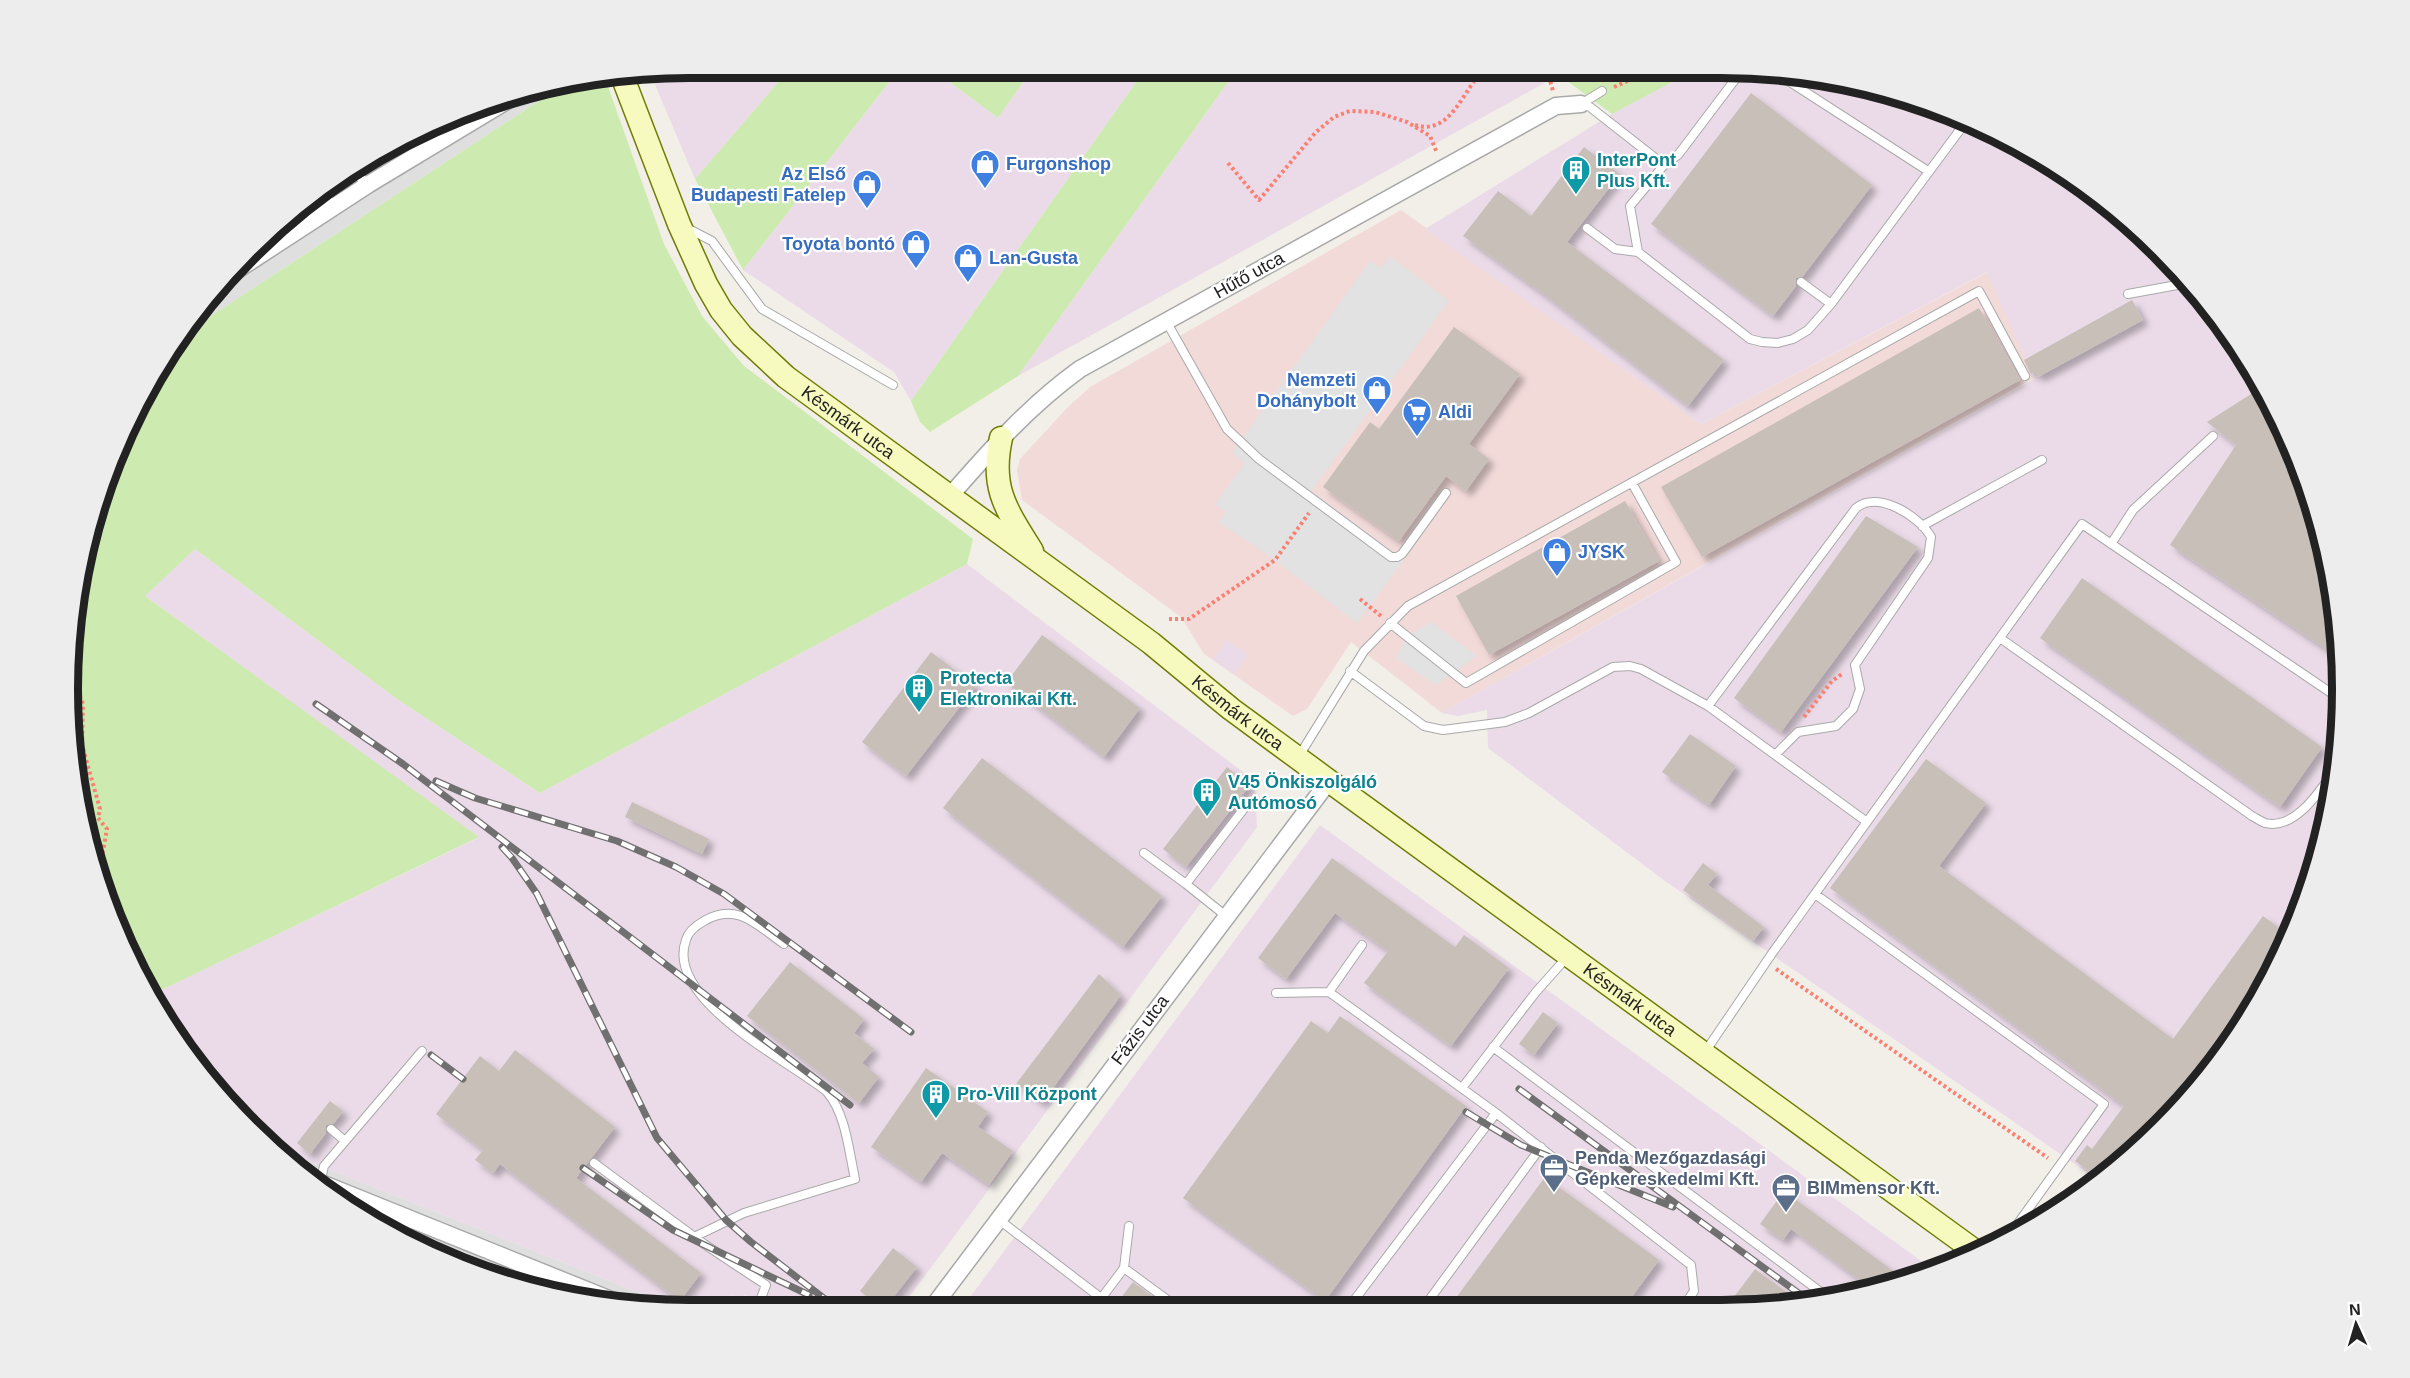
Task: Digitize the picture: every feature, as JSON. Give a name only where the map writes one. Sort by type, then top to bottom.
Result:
[{"type":"street","name":"Késmárk utca","points":[[624,81],[679,224],[713,297],[741,336],[786,377],[1151,643],[1231,709],[1969,1247]]},
{"type":"street","name":"Hűtő utca","points":[[950,496],[1001,438],[1039,401],[1080,369],[1556,106],[1581,104]]},
{"type":"street","points":[[257,258],[369,184],[489,112]]},
{"type":"street","points":[[1001,438],[997,470],[1004,506],[1037,560]]},
{"type":"street","name":"Fázis utca","points":[[938,1300],[1329,781]]},
{"type":"street","points":[[343,1192],[590,1292]]},
{"type":"lane","points":[[1638,252],[1630,206],[1664,165],[1678,155],[1736,78]]},
{"type":"lane","points":[[1790,82],[1928,171]]},
{"type":"lane","points":[[1581,104],[1602,91]]},
{"type":"lane","points":[[1581,104],[1590,107],[1664,165]]},
{"type":"lane","points":[[1587,228],[1615,249],[1638,252],[1750,339],[1778,343],[1792,339],[1808,330],[1831,304],[1961,128]]},
{"type":"lane","points":[[358,176],[369,184]]},
{"type":"lane","points":[[325,198],[336,206]]},
{"type":"lane","points":[[679,224],[712,241],[762,309],[893,385]]},
{"type":"lane","points":[[1801,282],[1831,304]]},
{"type":"lane","points":[[2128,294],[2179,285]]},
{"type":"lane","points":[[1299,758],[1364,651],[1408,606],[1979,291],[2025,376]]},
{"type":"lane","points":[[1166,321],[1227,429],[1259,459],[1391,557],[1402,554],[1446,493]]},
{"type":"lane","points":[[2111,544],[2133,510],[2213,436]]},
{"type":"lane","points":[[1922,525],[2042,460]]},
{"type":"lane","points":[[1390,623],[1466,683],[1676,562],[1632,483]]},
{"type":"lane","points":[[1708,706],[1856,508],[1866,501],[1881,501],[1922,525],[1931,537],[1928,558],[1855,665],[1860,690],[1853,709],[1836,726],[1798,732],[1776,754]]},
{"type":"lane","points":[[1704,1054],[1766,962],[2082,524],[2332,694]]},
{"type":"lane","points":[[2000,638],[2265,823],[2292,818],[2325,783]]},
{"type":"lane","points":[[1350,671],[1424,726],[1436,730],[1452,730],[1505,722],[1529,713],[1599,673],[1630,666],[1641,669],[1708,706],[1867,822]]},
{"type":"lane","points":[[1186,884],[1249,802],[1310,806]]},
{"type":"lane","points":[[1144,853],[1226,916]]},
{"type":"lane","points":[[1815,894],[2104,1104],[2019,1222]]},
{"type":"lane","points":[[694,1236],[744,1213],[855,1179],[840,1115],[827,1092],[736,1027],[701,998],[686,971],[683,953],[686,938],[698,924],[713,915],[729,912],[744,915],[784,944]]},
{"type":"lane","points":[[1329,992],[1362,945]]},
{"type":"lane","points":[[1462,1088],[1536,992],[1569,956]]},
{"type":"lane","points":[[1276,993],[1329,992],[1496,1113],[1691,1265],[1694,1291],[1688,1300]]},
{"type":"lane","points":[[1493,1047],[1820,1292]]},
{"type":"lane","points":[[319,1175],[422,1051]]},
{"type":"lane","points":[[1354,1300],[1496,1113]]},
{"type":"lane","points":[[331,1130],[345,1141]]},
{"type":"lane","points":[[1428,1300],[1541,1147]]},
{"type":"lane","points":[[594,1163],[766,1285],[760,1300]]},
{"type":"lane","points":[[998,1219],[1101,1298],[1125,1268],[1129,1227]]},
{"type":"lane","points":[[1125,1268],[1168,1300]]},
{"type":"path","points":[[1228,163],[1259,200],[1316,132],[1334,117],[1350,111],[1375,112],[1425,128],[1436,126],[1446,120],[1477,78]]},
{"type":"path","points":[[1602,91],[1633,78]]},
{"type":"path","points":[[1407,122],[1430,135],[1444,167]]},
{"type":"path","points":[[1169,619],[1189,619],[1275,560],[1317,503]]},
{"type":"path","points":[[1360,599],[1390,623]]},
{"type":"path","points":[[1798,732],[1806,714],[1832,681],[1855,665]]},
{"type":"path","points":[[78,692],[83,705],[82,745],[100,809],[98,818],[107,829],[102,857]]},
{"type":"path","points":[[1766,962],[2059,1165]]},
{"type":"shaded area","points":[[782,78],[695,179],[653,79]]},
{"type":"shaded area","points":[[892,78],[944,78],[998,118],[1026,78],[1139,78],[911,401],[894,372],[743,270]]},
{"type":"shaded area","points":[[1231,78],[1554,78],[1018,376]]},
{"type":"shaded area","points":[[1680,78],[1761,79],[1801,83],[1879,99],[1917,110],[1991,141],[2027,160],[2093,204],[2153,257],[2206,317],[2250,384],[2269,419],[2300,493],[2311,531],[2327,609],[2331,649],[2331,729],[2327,769],[2311,847],[2300,885],[2269,959],[2229,1028],[2206,1061],[2153,1121],[2091,1175],[1665,881],[1488,748],[1487,710],[1458,716],[1442,713],[2034,379],[1987,272],[1701,424],[1425,229],[1612,114]]},
{"type":"shaded area","points":[[548,95],[199,324],[257,257],[317,204],[350,181],[383,160],[455,125],[493,110]]},
{"type":"shaded area","points":[[1401,210],[1701,424],[1988,272],[2034,378],[1442,713],[1351,642],[1307,709],[1293,716],[1204,654],[1181,617],[1022,500],[1017,470],[1020,459],[1067,408],[1090,387]]},
{"type":"shaded area","points":[[1390,256],[1449,301],[1311,491],[1404,560],[1357,623],[1275,560],[1219,522],[1226,512],[1215,504],[1245,463],[1232,453],[1370,261],[1381,268]]},
{"type":"shaded area","points":[[195,549],[397,699],[540,793],[967,564],[1255,781],[1257,827],[907,1300],[751,1300],[745,1295],[741,1300],[731,1295],[728,1300],[715,1298],[714,1300],[655,1299],[295,1156],[257,1121],[204,1061],[159,991],[478,838],[144,595]]},
{"type":"shaded area","points":[[1431,622],[1477,656],[1436,685],[1396,658],[1407,636]]},
{"type":"shaded area","points":[[1227,640],[1248,654],[1234,674],[1213,660]]},
{"type":"shaded area","points":[[1320,825],[1926,1264],[1840,1288],[1761,1299],[968,1300]]},
{"type":"shaded area","points":[[295,1156],[655,1299],[609,1295],[570,1288],[493,1268],[455,1253],[383,1218],[317,1174]]},
{"type":"green space","points":[[782,78],[892,78],[743,270],[695,179]]},
{"type":"green space","points":[[944,78],[1026,78],[998,118]]},
{"type":"green space","points":[[1139,78],[1231,78],[1018,376],[930,432],[920,422],[911,401]]},
{"type":"green space","points":[[1563,78],[1680,78],[1612,114]]},
{"type":"green space","points":[[607,83],[664,244],[702,316],[744,366],[973,539],[967,564],[540,793],[397,699],[195,549],[145,596],[479,837],[159,991],[125,923],[110,885],[99,847],[83,769],[79,729],[79,649],[90,570],[110,493],[141,419],[160,383],[199,324],[548,95]]},
{"type":"green space","points":[[492,111],[255,259],[317,204],[383,160],[419,141]]},
{"type":"building","points":[[1751,93],[1872,185],[1803,276],[1796,278],[1796,286],[1773,316],[1651,224]]},
{"type":"building","points":[[1584,147],[1620,174],[1567,242],[1724,360],[1688,406],[1545,295],[1463,236],[1498,191],[1531,216]]},
{"type":"building","points":[[2132,300],[2143,320],[2038,377],[2035,371],[2031,374],[2024,360]]},
{"type":"building","points":[[1979,308],[2020,380],[1702,557],[1661,487]]},
{"type":"building","name":"Aldi","points":[[1454,327],[1520,374],[1469,444],[1489,459],[1466,491],[1446,476],[1399,541],[1323,487],[1370,422],[1379,429]]},
{"type":"building","points":[[2254,392],[2269,419],[2300,493],[2320,570],[2331,652],[2170,545],[2236,445],[2207,422]]},
{"type":"building","name":"JYSK","points":[[1625,501],[1659,561],[1489,655],[1456,596]]},
{"type":"building","points":[[1866,516],[1918,547],[1781,732],[1734,698]]},
{"type":"building","points":[[2082,578],[2322,747],[2280,807],[2040,638]]},
{"type":"building","points":[[1042,635],[1140,708],[1104,757],[1006,683]]},
{"type":"building","name":"Protecta Elektronikai Kft.","points":[[931,652],[976,686],[906,776],[862,742]]},
{"type":"building","points":[[1690,734],[1736,766],[1709,805],[1662,772]]},
{"type":"building","points":[[982,758],[1162,896],[1123,947],[943,808]]},
{"type":"building","points":[[1926,759],[1986,803],[1939,866],[2173,1039],[2263,916],[2282,930],[2250,994],[2206,1061],[2153,1121],[2093,1174],[2075,1161],[2087,1145],[2092,1149],[2124,1106],[1830,888]]},
{"type":"building","name":"V45 Önkiszolgáló Autómosó","points":[[1227,767],[1250,785],[1186,867],[1163,849]]},
{"type":"building","points":[[632,802],[709,839],[702,854],[625,817]]},
{"type":"building","points":[[1332,858],[1455,947],[1464,935],[1509,968],[1451,1046],[1364,983],[1388,951],[1335,913],[1286,979],[1258,958]]},
{"type":"building","points":[[1703,863],[1717,874],[1708,885],[1764,927],[1753,941],[1683,890]]},
{"type":"building","points":[[790,962],[864,1019],[854,1033],[874,1049],[862,1063],[879,1077],[859,1103],[747,1016]]},
{"type":"building","points":[[1099,974],[1121,995],[1042,1103],[1016,1084]]},
{"type":"building","points":[[1543,1012],[1558,1023],[1534,1055],[1519,1044]]},
{"type":"building","points":[[1340,1016],[1466,1106],[1324,1300],[1183,1198],[1311,1021],[1328,1033]]},
{"type":"building","points":[[515,1050],[615,1127],[576,1178],[701,1273],[681,1300],[500,1164],[493,1173],[475,1160],[483,1150],[436,1114],[480,1056],[499,1071]]},
{"type":"building","name":"Pro-Vill Központ","points":[[926,1068],[988,1112],[978,1127],[1013,1151],[989,1185],[942,1153],[921,1182],[871,1147]]},
{"type":"building","points":[[330,1101],[343,1111],[334,1123],[326,1125],[326,1133],[310,1154],[297,1143]]},
{"type":"building","points":[[1545,1177],[1659,1260],[1629,1300],[1454,1300]]},
{"type":"building","points":[[1784,1191],[1897,1274],[1863,1283],[1791,1229],[1783,1240],[1760,1224]]},
{"type":"building","points":[[893,1248],[917,1267],[891,1300],[871,1300],[860,1291]]},
{"type":"building","points":[[1755,1269],[1792,1296],[1761,1299],[1732,1300]]},
{"type":"building","points":[[1133,1282],[1157,1300],[1119,1300]]},
{"type":"railway","points":[[316,704],[403,764],[850,1105]]},
{"type":"railway","points":[[436,781],[475,798],[617,841],[676,867],[724,894],[911,1032]]},
{"type":"railway","points":[[502,847],[537,894],[657,1138],[726,1220],[826,1300]]},
{"type":"railway","points":[[431,1055],[463,1079]]},
{"type":"railway","points":[[1519,1089],[1801,1295]]},
{"type":"railway","points":[[1466,1112],[1521,1145],[1673,1207]]},
{"type":"railway","points":[[583,1168],[673,1230],[809,1295]]},
{"type":"place","name":"Furgonshop","points":[[985,190]]},
{"type":"place","name":"InterPont Plus Kft.","points":[[1576,196]]},
{"type":"place","name":"Az Első Budapesti Fatelep","points":[[867,210]]},
{"type":"place","name":"Toyota bontó","points":[[916,270]]},
{"type":"place","name":"Lan-Gusta","points":[[968,284]]},
{"type":"place","name":"Nemzeti Dohánybolt","points":[[1377,416]]},
{"type":"place","name":"Aldi","points":[[1417,438]]},
{"type":"place","name":"JYSK","points":[[1557,578]]},
{"type":"place","name":"Protecta Elektronikai Kft.","points":[[919,714]]},
{"type":"place","name":"V45 Önkiszolgáló Autómosó","points":[[1207,818]]},
{"type":"place","name":"Pro-Vill Központ","points":[[936,1120]]},
{"type":"place","name":"Penda Mezőgazdasági Gépkereskedelmi Kft.","points":[[1554,1194]]},
{"type":"place","name":"BIMmensor Kft.","points":[[1786,1214]]}]
